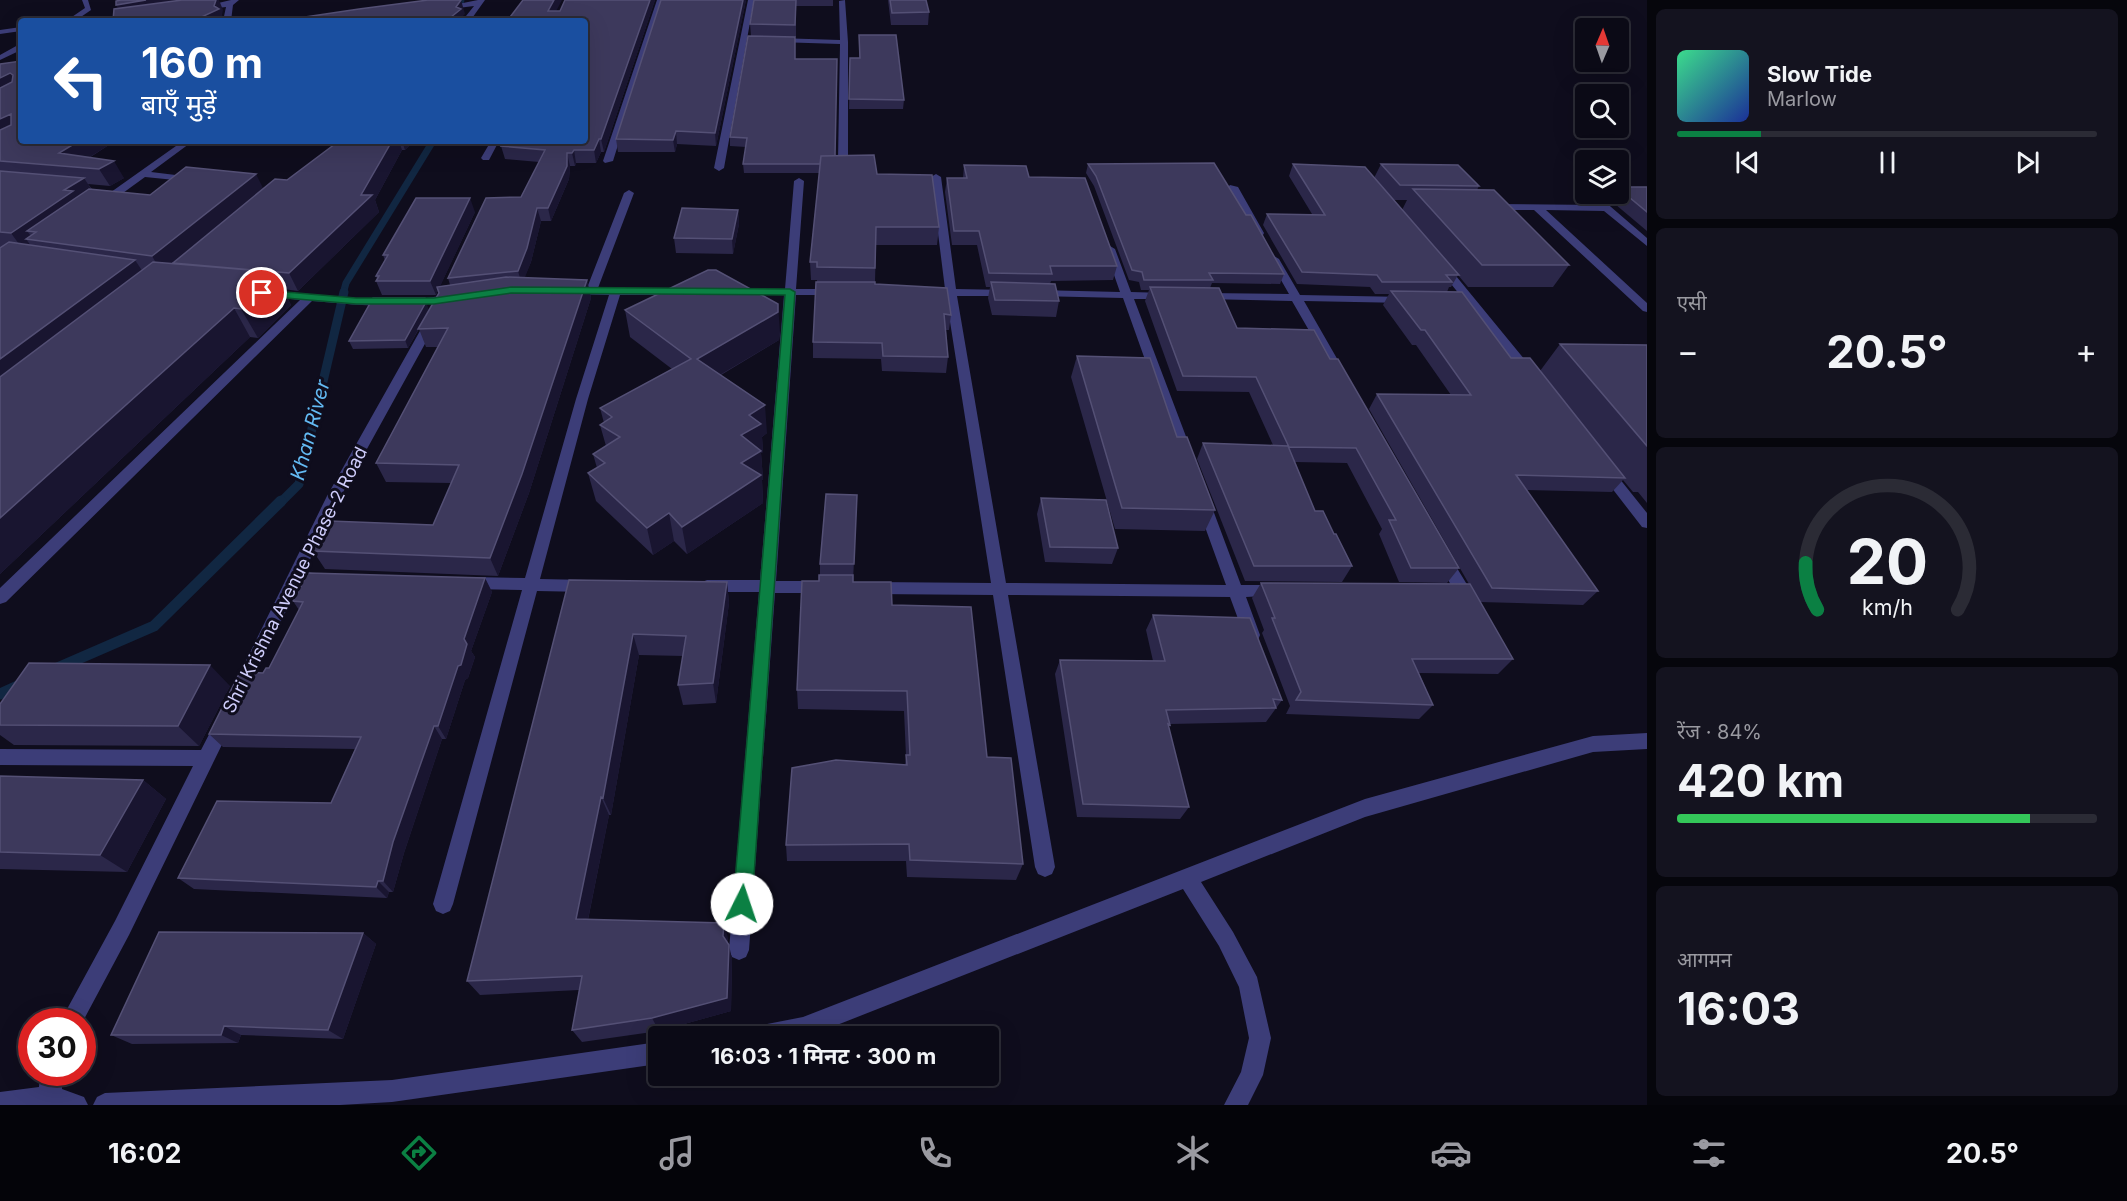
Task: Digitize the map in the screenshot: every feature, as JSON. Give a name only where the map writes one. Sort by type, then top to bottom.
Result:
[{"type":"street","points":[[75,18],[89,9],[85,0]]},
{"type":"street","points":[[608,161],[660,0]]},
{"type":"street","points":[[719,168],[751,0]]},
{"type":"street","points":[[435,9],[481,1]]},
{"type":"street","points":[[468,18],[481,1]]},
{"type":"street","points":[[842,1],[843,161]]},
{"type":"street","points":[[195,9],[233,2],[228,18]]},
{"type":"street","points":[[0,32],[18,29]]},
{"type":"street","points":[[744,40],[756,40]]},
{"type":"street","points":[[767,40],[844,42]]},
{"type":"street","points":[[0,58],[18,49]]},
{"type":"street","points":[[89,212],[185,144]]},
{"type":"street","points":[[486,158],[493,144]]},
{"type":"street","points":[[141,174],[200,180]]},
{"type":"street","points":[[936,177],[951,292],[1045,867]]},
{"type":"street","points":[[739,950],[799,181]]},
{"type":"street","points":[[1233,187],[1348,389]]},
{"type":"street","points":[[105,191],[116,192]]},
{"type":"street","points":[[591,291],[629,193]]},
{"type":"street","points":[[1602,204],[1647,243]]},
{"type":"street","points":[[1480,207],[1607,208]]},
{"type":"street","points":[[1536,207],[1647,309]]},
{"type":"street","points":[[1107,241],[1192,471]]},
{"type":"street","points":[[1435,257],[1466,300],[1538,384]]},
{"type":"street","points":[[557,291],[698,292]]},
{"type":"street","points":[[443,904],[582,399],[616,291]]},
{"type":"street","points":[[250,292],[356,301],[464,295]]},
{"type":"street","points":[[721,292],[848,292]]},
{"type":"street","points":[[917,292],[1413,300]]},
{"type":"street","name":"Shri Krishna Avenue Phase-2 Road","points":[[78,1008],[122,928],[334,496],[438,310],[440,297]]},
{"type":"street","points":[[0,598],[312,298]]},
{"type":"street","points":[[1596,458],[1647,523]]},
{"type":"street","points":[[1200,492],[1256,644]]},
{"type":"street","points":[[1440,550],[1474,611]]},
{"type":"street","points":[[294,578],[342,579]]},
{"type":"street","points":[[460,583],[601,586]]},
{"type":"street","points":[[696,586],[837,587]]},
{"type":"street","points":[[860,588],[1296,591]]},
{"type":"street","points":[[1439,591],[1463,591]]},
{"type":"street","points":[[807,1026],[1365,808],[1593,744],[1647,741]]},
{"type":"street","points":[[0,757],[206,758]]},
{"type":"street","points":[[1187,877],[1226,939],[1249,985],[1260,1038],[1252,1074],[1236,1105]]},
{"type":"street","points":[[105,1105],[390,1098],[648,1055]]},
{"type":"street","points":[[50,1086],[50,1097]]},
{"type":"street","points":[[0,1104],[50,1097],[76,1105]]},
{"type":"building","points":[[146,0],[116,5],[116,1]]},
{"type":"building","points":[[182,0],[216,0],[214,6],[219,9],[200,18],[113,18],[114,9]]},
{"type":"building","points":[[428,0],[461,0],[456,7],[461,9],[450,18],[298,18]]},
{"type":"building","points":[[523,0],[554,0],[548,11],[560,11],[565,0],[650,0],[601,139],[594,150],[574,150],[572,153],[567,153],[567,166],[548,208],[537,208],[527,248],[518,271],[448,278],[486,198],[521,197],[545,150],[501,146],[502,144],[588,144],[588,18],[509,18]]},
{"type":"building","points":[[661,0],[743,0],[715,133],[676,131],[673,140],[616,139]]},
{"type":"building","points":[[754,0],[796,0],[795,25],[750,24]]},
{"type":"building","points":[[890,0],[926,0],[929,12],[892,13]]},
{"type":"building","points":[[859,35],[896,35],[904,100],[849,99],[850,58],[860,58]]},
{"type":"building","points":[[748,36],[795,37],[795,59],[837,59],[835,156],[821,156],[820,164],[743,164],[747,138],[730,137]]},
{"type":"building","points":[[18,61],[18,144],[74,144],[59,153],[114,161],[99,169],[0,161],[0,130],[11,125],[11,114],[0,119],[0,88],[12,82],[13,75],[10,73],[0,78],[0,64]]},
{"type":"building","points":[[335,144],[390,144],[361,195],[372,195],[289,273],[173,263],[275,179],[287,180]]},
{"type":"building","points":[[874,155],[877,174],[932,175],[939,227],[876,227],[875,268],[817,267],[817,262],[810,262],[821,156]]},
{"type":"building","points":[[1214,163],[1246,215],[1251,215],[1284,274],[1209,273],[1213,280],[1144,280],[1142,272],[1132,270],[1096,176],[1088,164]]},
{"type":"building","points":[[1293,164],[1365,167],[1459,275],[1446,275],[1452,282],[1382,282],[1377,275],[1302,272],[1267,214],[1325,215]]},
{"type":"building","points":[[1381,164],[1458,165],[1479,186],[1400,185]]},
{"type":"building","points":[[964,165],[1026,166],[1029,177],[1085,178],[1117,266],[1050,266],[1052,274],[989,273],[979,231],[954,231],[947,178],[967,178]]},
{"type":"building","points":[[186,167],[256,174],[152,256],[26,239],[36,232],[27,231],[89,189],[150,195]]},
{"type":"building","points":[[0,171],[84,178],[64,190],[73,191],[11,233],[0,232]]},
{"type":"building","points":[[1629,187],[1647,187],[1647,212],[1629,197]]},
{"type":"building","points":[[1413,189],[1494,190],[1569,265],[1482,265]]},
{"type":"building","points":[[416,198],[470,198],[430,281],[376,281],[379,276],[376,276],[388,255],[383,255]]},
{"type":"building","points":[[682,208],[738,210],[732,239],[674,238]]},
{"type":"building","points":[[9,242],[135,260],[0,359],[0,248]]},
{"type":"building","points":[[153,262],[273,272],[268,276],[277,277],[241,309],[234,308],[0,518],[0,377]]},
{"type":"building","points":[[708,270],[716,270],[778,304],[778,312],[697,359],[765,405],[749,415],[761,424],[741,435],[761,451],[741,463],[761,475],[682,527],[669,513],[647,528],[588,473],[605,463],[593,454],[620,437],[600,425],[612,417],[600,408],[691,359],[625,310]]},
{"type":"building","points":[[506,277],[587,280],[522,474],[490,558],[313,551],[330,521],[433,525],[459,465],[376,463],[448,328],[418,329],[439,293],[437,287]]},
{"type":"building","points":[[816,282],[875,282],[875,284],[947,288],[951,315],[944,314],[948,357],[883,356],[882,343],[813,342]]},
{"type":"building","points":[[991,282],[1055,284],[1059,301],[995,300]]},
{"type":"building","points":[[1150,287],[1219,288],[1237,328],[1314,330],[1330,359],[1338,359],[1459,568],[1411,568],[1389,520],[1396,520],[1356,448],[1289,447],[1256,377],[1183,376]]},
{"type":"building","points":[[1391,291],[1462,292],[1511,358],[1530,358],[1625,478],[1516,475],[1598,591],[1492,588],[1377,394],[1471,395],[1425,330],[1421,330]]},
{"type":"building","points":[[373,298],[425,298],[426,302],[405,340],[349,341]]},
{"type":"building","points":[[1560,344],[1647,345],[1647,446]]},
{"type":"building","points":[[1077,356],[1150,358],[1177,437],[1187,437],[1215,510],[1122,508]]},
{"type":"building","points":[[1203,443],[1288,446],[1315,511],[1323,511],[1352,566],[1254,566]]},
{"type":"building","points":[[826,494],[857,495],[854,564],[820,564]]},
{"type":"building","points":[[1041,498],[1106,500],[1118,548],[1050,547]]},
{"type":"building","points":[[308,573],[485,578],[464,639],[467,644],[461,665],[458,666],[438,726],[434,726],[393,842],[383,881],[378,881],[376,887],[178,878],[217,801],[331,803],[361,737],[209,734],[240,672],[263,673],[266,668],[269,668],[303,602],[293,601]]},
{"type":"building","points":[[819,575],[853,575],[853,582],[891,582],[892,605],[971,607],[987,757],[1011,758],[1023,864],[910,860],[909,844],[786,845],[792,768],[836,760],[907,765],[906,755],[910,755],[907,691],[797,690],[802,581],[819,581]]},
{"type":"building","points":[[569,580],[727,582],[713,683],[678,685],[686,636],[633,634],[603,798],[601,797],[576,919],[724,923],[723,936],[729,945],[727,998],[652,1018],[572,1030],[582,976],[467,981]]},
{"type":"building","points":[[1261,583],[1470,584],[1513,659],[1412,659],[1433,705],[1296,700],[1301,692]]},
{"type":"building","points":[[1153,615],[1250,618],[1282,700],[1273,699],[1276,708],[1166,710],[1189,807],[1083,804],[1060,660],[1165,661]]},
{"type":"building","points":[[29,663],[210,665],[178,726],[0,725],[0,704]]},
{"type":"building","points":[[0,776],[143,780],[100,855],[0,852]]},
{"type":"building","points":[[159,932],[363,933],[328,1030],[224,1026],[221,1035],[111,1035]]},
{"type":"waterway","name":"Khan River","points":[[458,18],[462,0]]},
{"type":"waterway","name":"Khan River","points":[[343,294],[346,283],[431,144]]},
{"type":"waterway","name":"Khan River","points":[[280,503],[299,484],[344,292]]},
{"type":"waterway","name":"Khan River","points":[[55,669],[154,626],[281,501]]},
{"type":"waterway","name":"Khan River","points":[[0,694],[22,684]]},
{"type":"route","points":[[262,293],[356,301],[434,301],[511,290],[790,292],[742,904]]}]
